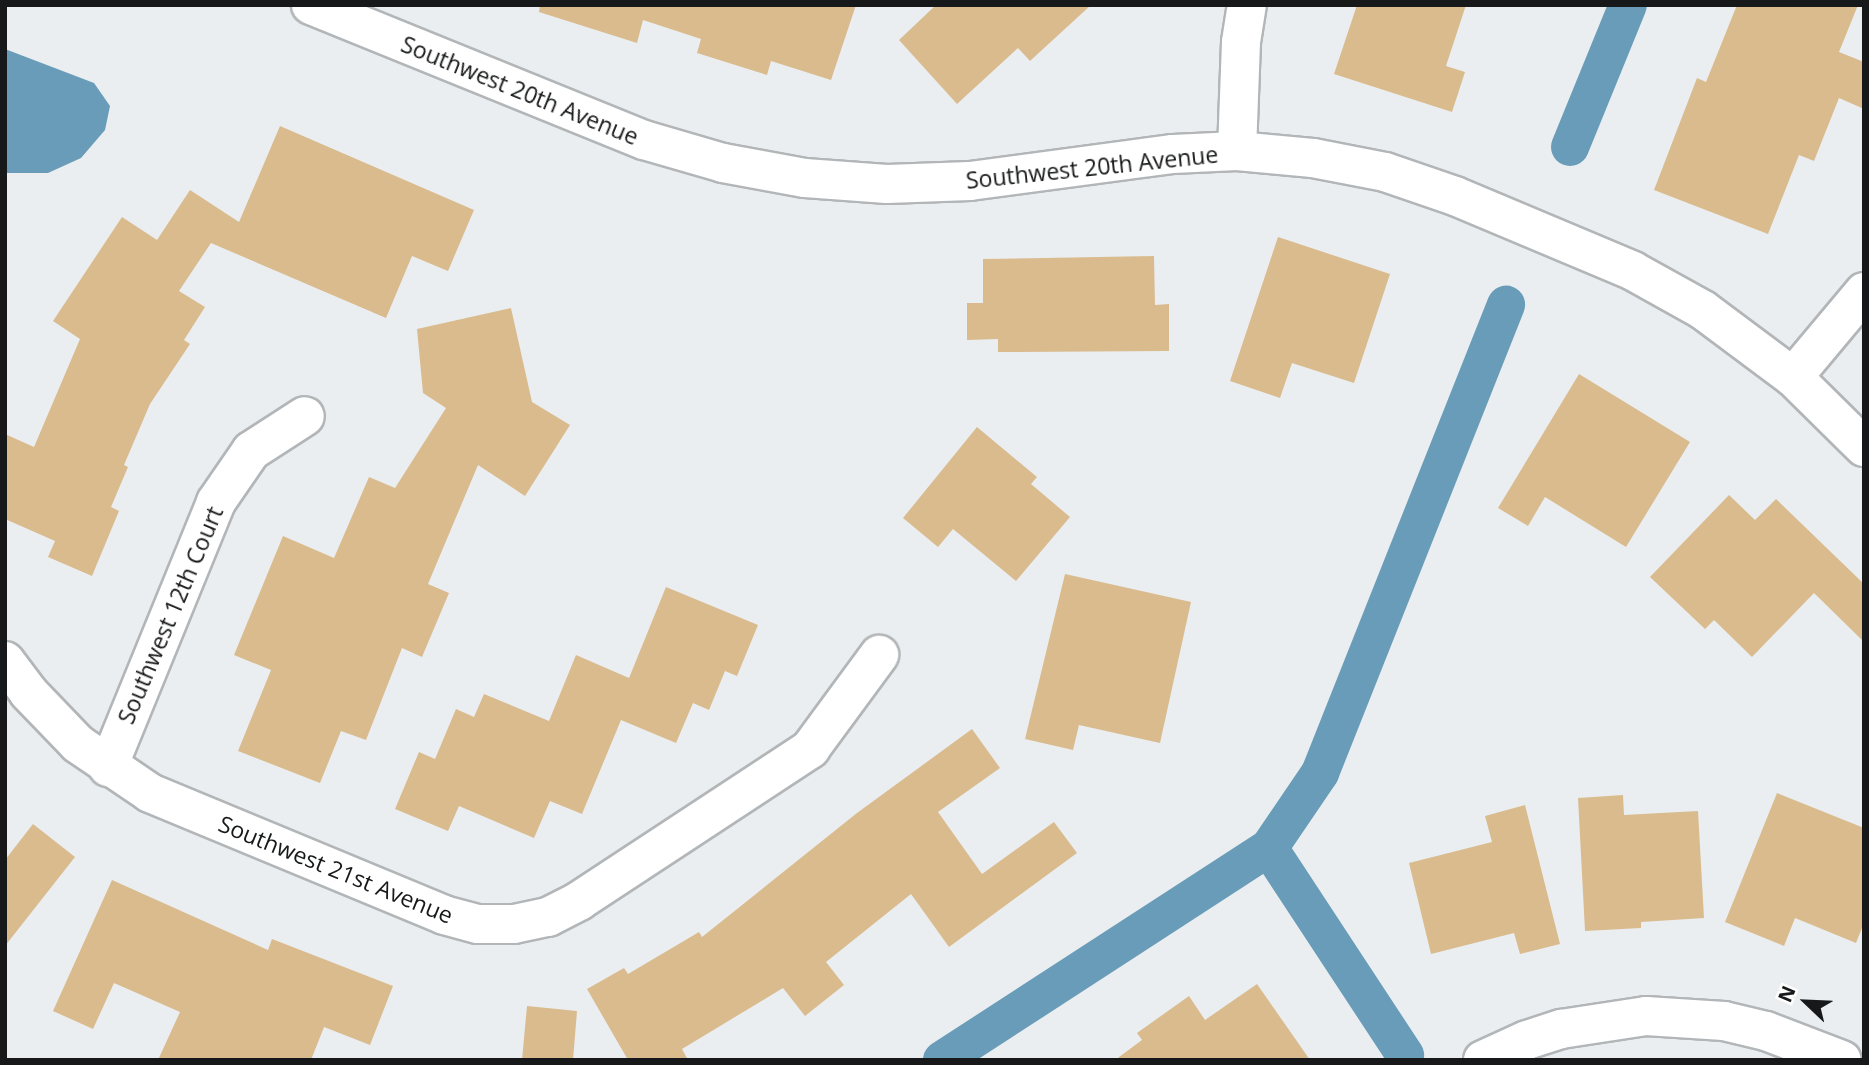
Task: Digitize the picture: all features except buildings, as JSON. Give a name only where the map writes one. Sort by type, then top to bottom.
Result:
[{"type":"street","name":"Southwest 20th Avenue","points":[[311,5],[644,140],[723,163],[805,178],[887,184],[970,181],[1173,154],[1237,151],[1313,158],[1385,172],[1455,195],[1633,271],[1725,324],[1793,376],[1864,447]]},
{"type":"street","points":[[1237,151],[1241,42],[1247,5]]},
{"type":"street","points":[[1793,376],[1864,292]]},
{"type":"street","name":"Southwest 12th Court","points":[[108,767],[216,502],[251,452],[305,416]]},
{"type":"street","name":"Southwest 21st Avenue","points":[[5,661],[51,719],[108,767],[183,808],[444,915],[478,924],[514,925],[548,917],[579,901],[810,749],[879,655]]},
{"type":"street","points":[[1483,1060],[1561,1029],[1646,1016],[1724,1021],[1766,1031],[1842,1060]]},
{"type":"water","points":[[5,49],[94,83],[110,106],[105,130],[81,158],[48,173],[5,173]]},
{"type":"waterway","points":[[1570,147],[1628,5]]},
{"type":"waterway","points":[[942,1060],[1269,848],[1320,773],[1506,305]]},
{"type":"waterway","points":[[1269,848],[1405,1055]]}]
